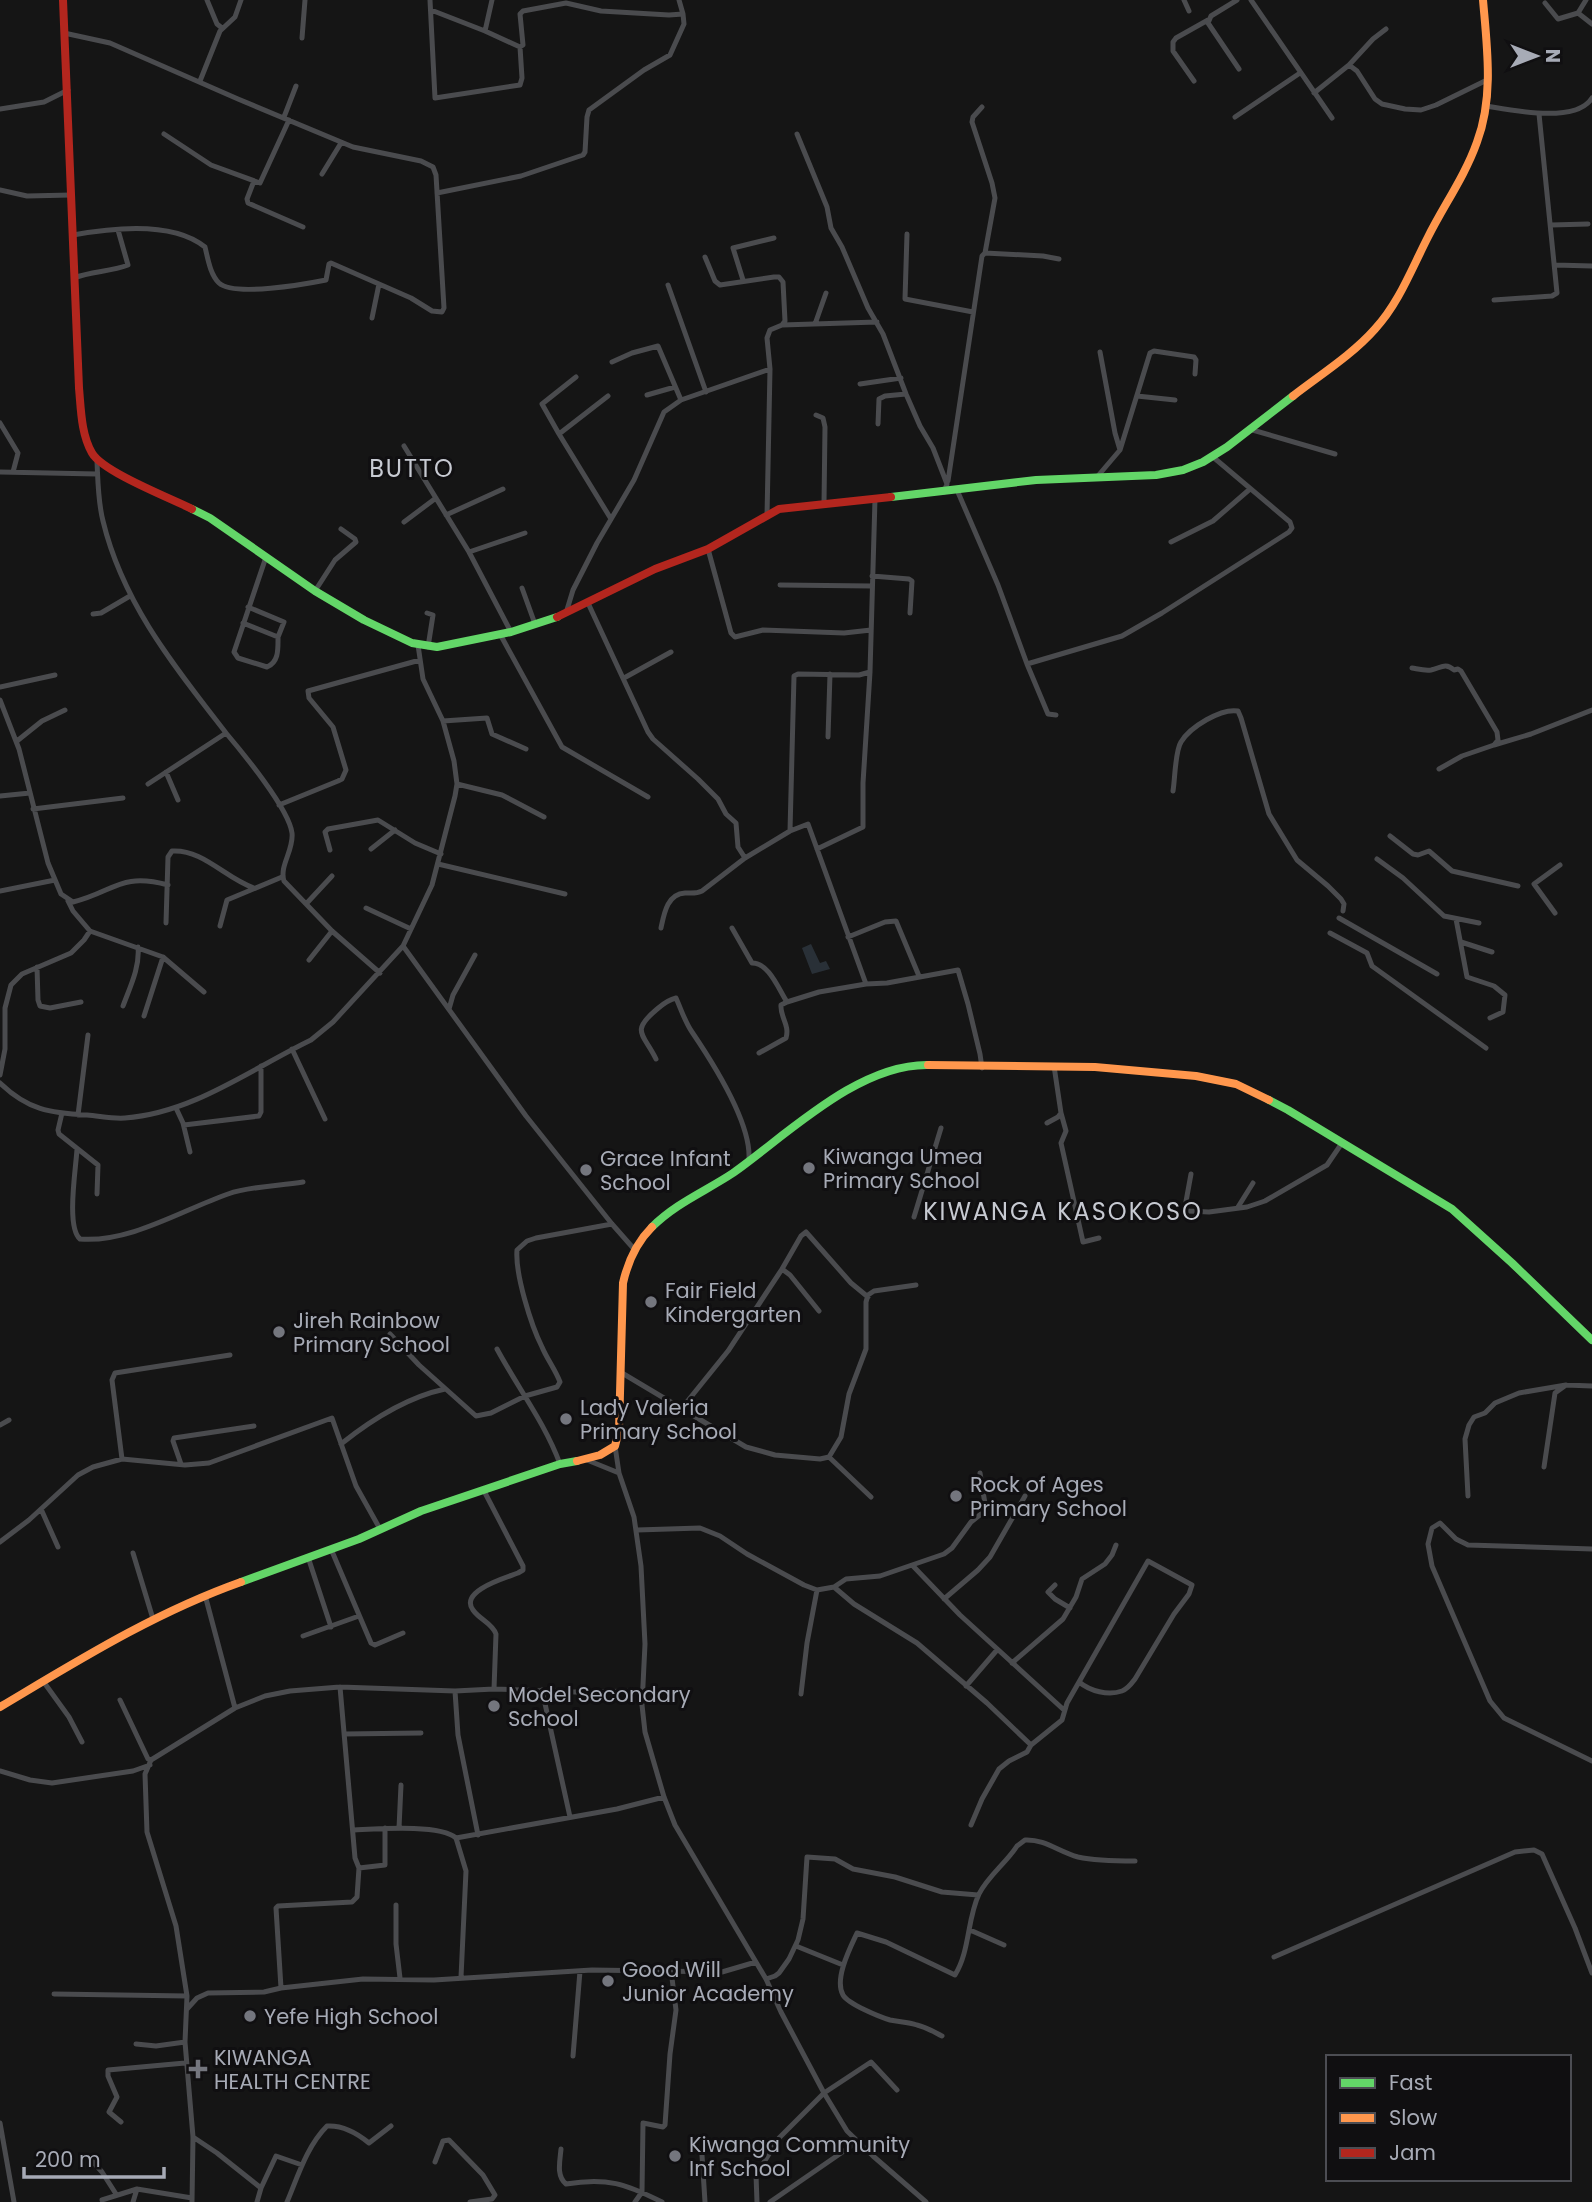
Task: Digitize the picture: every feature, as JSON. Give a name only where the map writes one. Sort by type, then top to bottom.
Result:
[{"type":"street","points":[[63,0],[79,387],[83,422],[91,452],[97,462],[103,519],[113,554],[140,615],[288,820],[292,835],[282,877],[286,884],[332,931],[380,973]]},
{"type":"street","points":[[207,0],[217,24],[222,29]]},
{"type":"street","points":[[200,81],[222,29],[235,16],[241,0]]},
{"type":"street","points":[[302,38],[305,0]]},
{"type":"street","points":[[430,0],[435,98],[519,86],[522,81],[520,47],[523,45],[520,14],[523,11],[566,3],[609,12],[683,14]]},
{"type":"street","points":[[485,31],[492,0]]},
{"type":"street","points":[[437,193],[521,176],[583,155],[589,110],[644,70],[668,57],[683,28],[683,14],[678,0]]},
{"type":"street","points":[[1184,0],[1189,11]]},
{"type":"street","points":[[1194,81],[1173,51],[1173,42],[1237,0]]},
{"type":"street","points":[[1251,0],[1332,118]]},
{"type":"street","points":[[1545,3],[1558,19],[1578,13],[1586,0]]},
{"type":"street","points":[[97,462],[210,519],[315,591],[388,633],[428,647],[464,643],[511,632],[566,613],[655,569],[708,550],[779,509],[946,488],[957,490],[1036,481],[1172,472],[1194,466],[1213,457],[1351,351],[1377,327],[1400,291],[1473,151],[1486,106],[1485,1]]},
{"type":"street","points":[[431,10],[520,47]]},
{"type":"street","points":[[1578,13],[1592,24]]},
{"type":"street","points":[[1208,20],[1210,28],[1239,69]]},
{"type":"street","points":[[1314,93],[1349,65],[1373,38],[1385,29]]},
{"type":"street","points":[[64,33],[110,43],[359,149],[428,164],[436,172],[443,310],[432,311],[330,262],[326,280],[293,286],[231,289],[222,285],[214,276],[205,247],[185,237],[156,230],[118,230],[73,235]]},
{"type":"street","points":[[1349,65],[1357,71],[1375,99],[1382,104],[1405,109],[1422,110],[1487,80]]},
{"type":"street","points":[[1235,117],[1300,73]]},
{"type":"street","points":[[163,134],[211,165],[259,183],[287,119],[296,86]]},
{"type":"street","points":[[0,108],[44,102],[68,90]]},
{"type":"street","points":[[1486,106],[1539,114],[1573,110],[1592,100]]},
{"type":"street","points":[[946,488],[981,259],[985,253],[995,198],[972,122],[982,107]]},
{"type":"street","points":[[1494,300],[1555,295],[1558,292],[1539,114]]},
{"type":"street","points":[[797,134],[827,207],[831,228],[883,334],[920,426],[933,447],[946,488]]},
{"type":"street","points":[[322,174],[341,142]]},
{"type":"street","points":[[254,181],[248,203],[303,227]]},
{"type":"street","points":[[0,190],[26,196],[71,195]]},
{"type":"street","points":[[1551,225],[1588,224]]},
{"type":"street","points":[[74,278],[89,272],[128,265],[118,230]]},
{"type":"street","points":[[907,234],[905,299],[974,312]]},
{"type":"street","points":[[743,280],[733,248],[774,238]]},
{"type":"street","points":[[985,253],[1059,259]]},
{"type":"street","points":[[705,257],[718,284],[774,278],[782,280],[785,321],[782,325]]},
{"type":"street","points":[[1555,265],[1592,265]]},
{"type":"street","points":[[372,318],[379,284]]},
{"type":"street","points":[[668,285],[706,391]]},
{"type":"street","points":[[815,324],[826,293]]},
{"type":"street","points":[[767,516],[770,369],[768,333],[782,325],[877,322]]},
{"type":"street","points":[[612,362],[656,346],[681,400]]},
{"type":"street","points":[[1097,477],[1121,450],[1149,356],[1154,351],[1195,357],[1195,374]]},
{"type":"street","points":[[1100,352],[1115,433],[1121,450]]},
{"type":"street","points":[[566,613],[573,590],[634,480],[661,416],[681,400],[770,369]]},
{"type":"street","points":[[576,377],[542,404],[611,519]]},
{"type":"street","points":[[860,384],[901,378]]},
{"type":"street","points":[[647,395],[675,387]]},
{"type":"street","points":[[878,424],[879,399],[883,396],[906,394]]},
{"type":"street","points":[[559,434],[608,396]]},
{"type":"street","points":[[1137,396],[1175,400]]},
{"type":"street","points":[[816,415],[823,418],[825,427],[824,503]]},
{"type":"street","points":[[0,423],[18,453],[13,472]]},
{"type":"street","points":[[1249,429],[1335,454]]},
{"type":"street","points":[[404,446],[469,551],[511,632]]},
{"type":"street","points":[[1027,664],[1122,636],[1289,532],[1292,528],[1290,522],[1213,457]]},
{"type":"street","points":[[0,472],[97,474]]},
{"type":"street","points":[[446,515],[503,489]]},
{"type":"street","points":[[1171,542],[1213,521],[1250,489]]},
{"type":"street","points":[[957,490],[998,585],[1048,714],[1056,715]]},
{"type":"street","points":[[404,522],[436,498]]},
{"type":"street","points":[[817,849],[863,827],[875,499]]},
{"type":"street","points":[[315,591],[334,560],[356,542],[341,529]]},
{"type":"street","points":[[469,551],[525,533]]},
{"type":"street","points":[[708,550],[731,633],[735,637],[763,630],[844,633],[871,630]]},
{"type":"street","points":[[248,607],[284,622],[278,637],[277,657],[271,666],[238,658],[234,652],[248,607],[266,558]]},
{"type":"street","points":[[872,576],[907,578],[912,581],[910,613]]},
{"type":"street","points":[[780,585],[872,586]]},
{"type":"street","points":[[522,588],[535,624]]},
{"type":"street","points":[[93,614],[101,613],[130,596]]},
{"type":"street","points":[[588,603],[650,735],[711,792],[726,814],[736,823],[738,848],[745,858]]},
{"type":"street","points":[[427,613],[433,615],[428,647]]},
{"type":"street","points":[[243,623],[278,637]]},
{"type":"street","points":[[500,634],[562,747],[648,797]]},
{"type":"street","points":[[0,1083],[26,1104],[40,1110],[122,1118],[150,1115],[176,1108],[214,1091],[323,1032],[380,973],[403,946],[432,885],[457,784],[456,770],[443,722],[427,690],[418,645]]},
{"type":"street","points":[[624,678],[671,652]]},
{"type":"street","points":[[279,805],[342,779],[346,770],[333,727],[309,698],[308,691],[420,660]]},
{"type":"street","points":[[1412,668],[1428,671],[1445,665],[1461,671],[1494,724],[1498,740],[1494,745]]},
{"type":"street","points":[[790,831],[794,677],[798,674],[859,675],[870,672]]},
{"type":"street","points":[[828,737],[830,674]]},
{"type":"street","points":[[0,687],[55,675]]},
{"type":"street","points":[[0,700],[17,741],[48,863],[61,894],[90,931],[163,957],[204,992]]},
{"type":"street","points":[[17,741],[42,721],[65,709]]},
{"type":"street","points":[[1439,769],[1462,756],[1531,734],[1592,710]]},
{"type":"street","points":[[1174,792],[1180,743],[1212,716],[1238,711],[1269,814],[1297,860],[1341,899],[1344,904],[1343,911]]},
{"type":"street","points":[[443,722],[487,718],[492,734],[526,749]]},
{"type":"street","points":[[148,784],[226,733]]},
{"type":"street","points":[[166,772],[178,800]]},
{"type":"street","points":[[457,784],[502,795],[544,817]]},
{"type":"street","points":[[0,796],[30,793]]},
{"type":"street","points":[[33,809],[123,797]]},
{"type":"street","points":[[330,850],[325,832],[328,829],[378,820],[415,843],[441,854]]},
{"type":"street","points":[[660,928],[665,909],[670,901],[681,893],[697,894],[745,858],[790,831],[808,824],[866,984]]},
{"type":"street","points":[[371,849],[395,830]]},
{"type":"street","points":[[1390,836],[1413,854],[1429,851],[1452,871],[1518,886]]},
{"type":"street","points":[[166,923],[169,852],[180,850],[196,854],[238,883],[254,888]]},
{"type":"street","points":[[1377,859],[1403,878],[1440,913],[1479,923]]},
{"type":"street","points":[[438,864],[565,894]]},
{"type":"street","points":[[1555,912],[1534,884],[1560,865]]},
{"type":"street","points":[[306,904],[332,876]]},
{"type":"street","points":[[220,926],[226,900],[282,877]]},
{"type":"street","points":[[0,891],[55,880]]},
{"type":"street","points":[[68,901],[79,901],[124,882],[136,880],[168,885]]},
{"type":"street","points":[[366,908],[411,929]]},
{"type":"street","points":[[1339,918],[1437,974]]},
{"type":"street","points":[[1456,919],[1467,978],[1494,986],[1505,995],[1503,1012],[1490,1018]]},
{"type":"street","points":[[848,937],[885,922],[896,921],[919,976]]},
{"type":"street","points":[[732,928],[752,963],[761,963],[767,968],[787,1002]]},
{"type":"street","points":[[0,1075],[5,1049],[5,1008],[8,993],[17,978],[71,953],[90,931]]},
{"type":"street","points":[[309,960],[332,931]]},
{"type":"street","points":[[1330,933],[1367,953],[1372,966],[1486,1048]]},
{"type":"street","points":[[1461,942],[1492,952]]},
{"type":"street","points":[[403,946],[512,1098],[635,1249]]},
{"type":"street","points":[[123,1006],[136,970],[138,947]]},
{"type":"street","points":[[449,1009],[453,995],[475,956]]},
{"type":"street","points":[[144,1016],[163,957]]},
{"type":"street","points":[[37,967],[40,1006],[50,1008],[81,1002]]},
{"type":"street","points":[[759,1053],[786,1038],[788,1031],[781,1005],[787,1002],[819,992],[958,970],[982,1068]]},
{"type":"street","points":[[656,1059],[641,1031],[641,1025],[668,1000],[676,998],[691,1030],[715,1066],[735,1108],[749,1142],[750,1159]]},
{"type":"street","points":[[78,1115],[88,1035]]},
{"type":"street","points":[[292,1049],[325,1119]]},
{"type":"street","points":[[926,2202],[847,2131],[824,2093],[766,1979],[675,1825],[664,1797],[645,1732],[642,1691],[645,1619],[637,1530],[631,1502],[619,1473],[615,1446],[619,1430],[622,1373],[623,1283],[628,1262],[635,1249],[660,1219],[680,1204],[732,1173],[786,1131],[873,1076],[916,1065],[1140,1070],[1196,1076],[1236,1084],[1270,1099],[1407,1180],[1452,1209],[1592,1340]]},
{"type":"street","points":[[184,1125],[259,1116],[261,1066]]},
{"type":"street","points":[[1054,1066],[1066,1131],[1061,1143],[1083,1242],[1098,1238]]},
{"type":"street","points":[[176,1108],[184,1125],[190,1152]]},
{"type":"street","points":[[62,1113],[59,1134],[98,1165],[97,1194]]},
{"type":"street","points":[[1047,1123],[1061,1113]]},
{"type":"street","points":[[914,1217],[941,1128]]},
{"type":"street","points":[[1191,1174],[1185,1206],[1188,1211],[1209,1212],[1252,1206],[1327,1165],[1342,1143]]},
{"type":"street","points":[[77,1149],[73,1221],[75,1235],[80,1239],[102,1238],[145,1229],[160,1220],[231,1193],[303,1182]]},
{"type":"street","points":[[1238,1207],[1253,1183]]},
{"type":"street","points":[[390,1334],[419,1365],[476,1416],[491,1413],[525,1396],[557,1387],[560,1381],[538,1339],[517,1266],[516,1250],[536,1238],[612,1224]]},
{"type":"street","points":[[682,1408],[729,1351],[806,1232],[851,1283],[868,1297]]},
{"type":"street","points":[[782,1269],[819,1311]]},
{"type":"street","points":[[622,1373],[746,1447],[804,1458],[830,1457],[841,1437],[849,1394],[866,1349],[868,1297],[874,1291],[916,1285]]},
{"type":"street","points":[[497,1349],[545,1428],[560,1464]]},
{"type":"street","points":[[122,1459],[112,1380],[115,1373],[230,1355]]},
{"type":"street","points":[[1468,1496],[1465,1439],[1474,1417],[1519,1394],[1566,1385],[1592,1386]]},
{"type":"street","points":[[1544,1467],[1555,1393],[1566,1385]]},
{"type":"street","points":[[341,1444],[398,1407],[430,1392],[445,1389]]},
{"type":"street","points":[[0,1542],[83,1472],[122,1459],[185,1465],[209,1463],[332,1418],[356,1486],[380,1529]]},
{"type":"street","points":[[0,1425],[9,1420]]},
{"type":"street","points":[[181,1464],[174,1438],[254,1426]]},
{"type":"street","points":[[0,1707],[153,1619],[205,1595],[483,1489],[560,1464],[587,1460],[615,1446]]},
{"type":"street","points":[[830,1457],[871,1497]]},
{"type":"street","points":[[587,1460],[619,1473]]},
{"type":"street","points":[[637,1530],[700,1528],[720,1536],[747,1554],[817,1590],[834,1587],[846,1578],[880,1576],[944,1554],[952,1548],[971,1522],[986,1510],[981,1473]]},
{"type":"street","points":[[483,1489],[523,1566],[523,1570],[518,1573],[477,1590],[471,1597],[472,1609],[494,1628],[496,1634],[494,1689]]},
{"type":"street","points":[[944,1599],[990,1557],[1025,1496]]},
{"type":"street","points":[[41,1509],[58,1547]]},
{"type":"street","points":[[1592,1549],[1468,1545],[1456,1539],[1440,1523],[1432,1528],[1428,1544],[1437,1580],[1490,1701],[1504,1718],[1514,1724],[1592,1761]]},
{"type":"street","points":[[1012,1663],[1058,1625],[1080,1590],[1082,1579],[1105,1563],[1116,1545]]},
{"type":"street","points":[[331,1549],[373,1645],[402,1633]]},
{"type":"street","points":[[133,1553],[153,1619]]},
{"type":"street","points":[[308,1557],[331,1627]]},
{"type":"street","points":[[971,1825],[999,1769],[1026,1753],[1031,1745],[1062,1720],[1064,1710],[1079,1682],[1148,1561],[1192,1585],[1189,1594],[1127,1688],[1121,1692],[1093,1691],[1079,1682]]},
{"type":"street","points":[[913,1566],[997,1650],[1064,1710]]},
{"type":"street","points":[[1055,1585],[1048,1592],[1070,1608]]},
{"type":"street","points":[[834,1587],[854,1604],[917,1643],[1031,1745]]},
{"type":"street","points":[[801,1694],[817,1590]]},
{"type":"street","points":[[205,1595],[235,1708]]},
{"type":"street","points":[[303,1636],[359,1616]]},
{"type":"street","points":[[966,1686],[997,1650]]},
{"type":"street","points":[[43,1681],[69,1717],[82,1742]]},
{"type":"street","points":[[0,1771],[52,1783],[133,1770],[150,1763],[235,1708],[290,1690],[340,1687],[455,1691],[642,1691]]},
{"type":"street","points":[[281,1988],[276,1908],[352,1902],[357,1897],[359,1868],[355,1858],[340,1687]]},
{"type":"street","points":[[542,1689],[570,1817]]},
{"type":"street","points":[[455,1691],[458,1735],[478,1835]]},
{"type":"street","points":[[120,1700],[150,1763]]},
{"type":"street","points":[[344,1734],[421,1733]]},
{"type":"street","points":[[102,2200],[137,2189],[192,2200],[193,2137],[185,2063],[187,1996],[176,1926],[147,1832],[145,1774],[150,1763]]},
{"type":"street","points":[[399,1828],[401,1785]]},
{"type":"street","points":[[354,1830],[399,1828],[443,1831],[456,1838],[617,1809],[664,1797]]},
{"type":"street","points":[[359,1868],[385,1866],[385,1828]]},
{"type":"street","points":[[456,1838],[466,1871],[461,1977]]},
{"type":"street","points":[[942,2036],[920,2025],[891,2020],[848,2000],[843,1995],[842,1965],[856,1935],[859,1933],[886,1942],[955,1975],[978,1895],[1017,1846],[1025,1840],[1047,1842],[1066,1854],[1082,1858],[1135,1861]]},
{"type":"street","points":[[1275,1957],[1515,1852],[1534,1850],[1542,1854],[1592,1973]]},
{"type":"street","points":[[766,1979],[779,1973],[796,1946],[803,1919],[807,1857],[835,1859],[853,1868],[895,1877],[943,1892],[978,1895]]},
{"type":"street","points":[[396,1905],[396,1944],[400,1978]]},
{"type":"street","points":[[970,1930],[1004,1945]]},
{"type":"street","points":[[796,1946],[842,1965]]},
{"type":"street","points":[[186,2010],[197,1998],[208,1993],[264,1992],[363,1979],[434,1980],[580,1970],[727,1971],[756,1962]]},
{"type":"street","points":[[573,2056],[580,1970]]},
{"type":"street","points":[[635,2202],[642,2192],[643,2123],[663,2127],[665,2125],[676,2010],[671,1970]]},
{"type":"street","points":[[54,1994],[187,1996]]},
{"type":"street","points":[[136,2044],[156,2046],[185,2042]]},
{"type":"street","points":[[757,2202],[757,2175],[779,2138],[824,2093],[871,2062],[897,2090]]},
{"type":"street","points":[[121,2122],[109,2112],[117,2097],[107,2076],[108,2070],[185,2063]]},
{"type":"street","points":[[0,2123],[15,2202]]},
{"type":"street","points":[[287,2202],[302,2165],[319,2134],[327,2126],[351,2130],[369,2143],[391,2126]]},
{"type":"street","points":[[193,2137],[261,2188]]},
{"type":"street","points":[[435,2162],[443,2141],[449,2140],[483,2175],[495,2195],[492,2199],[470,2202]]},
{"type":"street","points":[[770,2202],[857,2141]]},
{"type":"street","points":[[561,2149],[559,2175],[566,2184],[610,2181],[662,2202]]},
{"type":"street","points":[[702,2155],[705,2202]]},
{"type":"street","points":[[257,2202],[276,2156],[302,2165]]},
{"type":"street","points":[[93,2162],[116,2194]]},
{"type":"street","points":[[133,2202],[137,2189]]},
{"type":"shaded area","points":[[811,944],[820,963],[826,961],[830,969],[812,974],[802,948]]},
{"type":"traffic: fast","points":[[891,497],[1036,480],[1156,475],[1183,470],[1203,462],[1227,447],[1293,396]]},
{"type":"traffic: fast","points":[[192,509],[210,518],[315,591],[364,620],[412,643],[437,647],[511,632],[557,617]]},
{"type":"traffic: fast","points":[[652,1227],[671,1211],[733,1173],[800,1121],[850,1088],[902,1068],[928,1065]]},
{"type":"traffic: fast","points":[[1269,1100],[1452,1209],[1592,1340]]},
{"type":"traffic: fast","points":[[241,1582],[359,1539],[421,1511],[560,1464],[577,1461]]},
{"type":"traffic: slow","points":[[1293,396],[1336,364],[1384,319],[1467,167],[1486,107],[1488,72],[1483,0]]},
{"type":"traffic: slow","points":[[928,1065],[1095,1067],[1196,1076],[1236,1084],[1269,1100]]},
{"type":"traffic: slow","points":[[577,1461],[600,1455],[615,1446],[619,1430],[623,1283],[633,1253],[652,1227]]},
{"type":"traffic: slow","points":[[0,1707],[147,1623],[241,1582]]},
{"type":"traffic: jam","points":[[63,0],[79,388],[86,438],[92,453],[109,468],[192,509]]},
{"type":"traffic: jam","points":[[557,617],[655,569],[708,549],[779,509],[891,497]]},
{"type":"place","name":"Kiwanga Umea Primary School","points":[[809,1168]]},
{"type":"place","name":"Grace Infant School","points":[[586,1170]]},
{"type":"place","name":"Fair Field Kindergarten","points":[[651,1302]]},
{"type":"place","name":"Jireh Rainbow Primary School","points":[[279,1332]]},
{"type":"place","name":"Lady Valeria Primary School","points":[[566,1419]]},
{"type":"place","name":"Rock of Ages Primary School","points":[[956,1496]]},
{"type":"place","name":"Model Secondary School","points":[[494,1706]]},
{"type":"place","name":"Good Will Junior Academy","points":[[608,1981]]},
{"type":"place","name":"Yefe High School","points":[[250,2016]]},
{"type":"place","name":"KIWANGA HEALTH CENTRE","points":[[198,2069]]},
{"type":"place","name":"Kiwanga Community Inf School","points":[[675,2156]]},
{"type":"district","name":"BUTTO","points":[[412,468]]},
{"type":"district","name":"KIWANGA KASOKOSO","points":[[1063,1211]]}]
